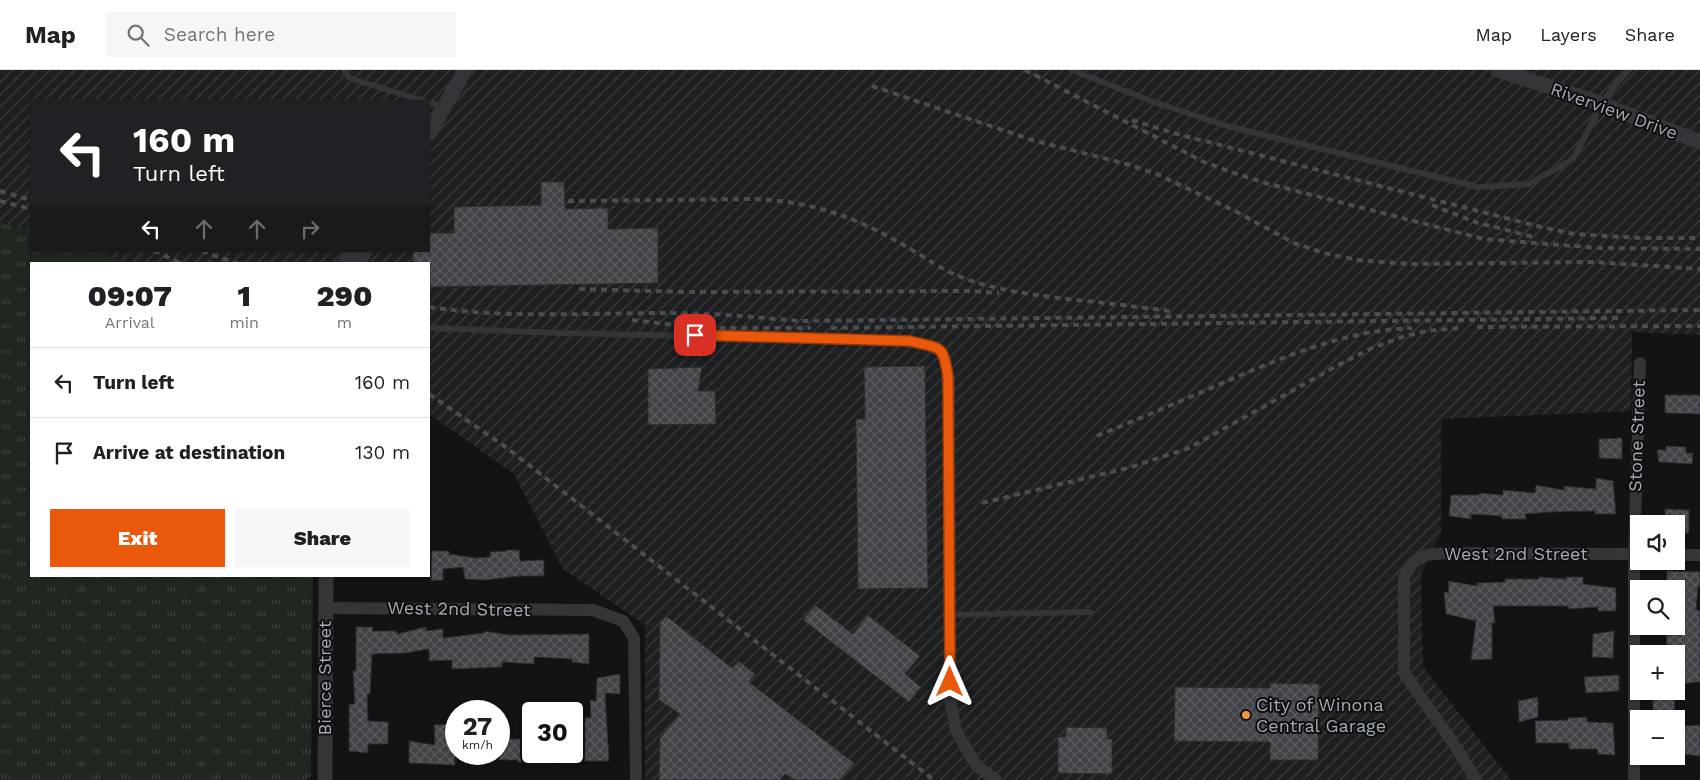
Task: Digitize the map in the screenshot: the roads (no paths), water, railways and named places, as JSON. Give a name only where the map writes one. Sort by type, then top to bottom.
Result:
[{"type":"street","points":[[430,132],[465,70]]},
{"type":"street","name":"Riverview Drive","points":[[1498,70],[1602,104],[1700,142]]},
{"type":"street","name":"Stone Street","points":[[1637,515],[1640,363]]},
{"type":"street","points":[[948,377],[950,698],[956,731],[976,764],[996,780]]},
{"type":"street","name":"West 2nd Street","points":[[1476,780],[1454,744],[1404,673],[1404,577],[1412,562],[1427,555],[1445,553],[1630,554]]},
{"type":"street","points":[[1685,555],[1700,555]]},
{"type":"street","name":"Stone Street","points":[[1634,780],[1636,570]]},
{"type":"street","name":"Bierce Street","points":[[325,780],[326,577]]},
{"type":"street","name":"West 2nd Street","points":[[325,608],[593,610],[623,621],[634,638],[636,780]]},
{"type":"lane","points":[[344,70],[349,78],[421,100]]},
{"type":"lane","points":[[1072,70],[1151,102],[1227,126],[1478,186],[1529,184],[1573,159],[1602,104],[1628,70]]},
{"type":"lane","points":[[430,103],[444,107]]},
{"type":"lane","points":[[430,328],[910,341],[940,349],[945,356],[948,377]]},
{"type":"lane","points":[[950,615],[1090,612]]},
{"type":"railway","points":[[1025,70],[1202,161],[1265,183],[1484,239],[1599,248],[1700,249]]},
{"type":"railway","points":[[872,86],[1032,140],[1130,165],[1159,175],[1235,211],[1294,243],[1324,253],[1357,260],[1409,264],[1594,262],[1700,269]]},
{"type":"railway","points":[[1132,120],[1173,133],[1574,234],[1642,238],[1700,238]]},
{"type":"railway","points":[[0,191],[30,200]]},
{"type":"railway","points":[[568,201],[753,199],[794,203],[833,212],[870,227],[950,272],[985,285],[1030,294],[1170,311]]},
{"type":"railway","points":[[0,201],[30,209]]},
{"type":"railway","points":[[1432,205],[1475,222],[1537,238]]},
{"type":"railway","points":[[156,252],[179,262]]},
{"type":"railway","points":[[205,252],[232,262]]},
{"type":"railway","points":[[579,289],[687,292],[971,291],[999,293]]},
{"type":"railway","points":[[430,307],[498,313],[672,313],[803,321],[1700,310]]},
{"type":"railway","points":[[831,328],[1619,318]]},
{"type":"railway","points":[[632,320],[701,328],[811,328]]},
{"type":"railway","points":[[1477,327],[1700,326]]},
{"type":"railway","points":[[1097,436],[1249,372],[1317,346],[1364,334],[1412,328]]},
{"type":"railway","points":[[982,503],[1128,468],[1189,448],[1372,348],[1426,331],[1460,328]]},
{"type":"railway","points":[[430,395],[507,448],[934,780]]},
{"type":"place","name":"City of Winona Central Garage","points":[[1246,715]]}]
